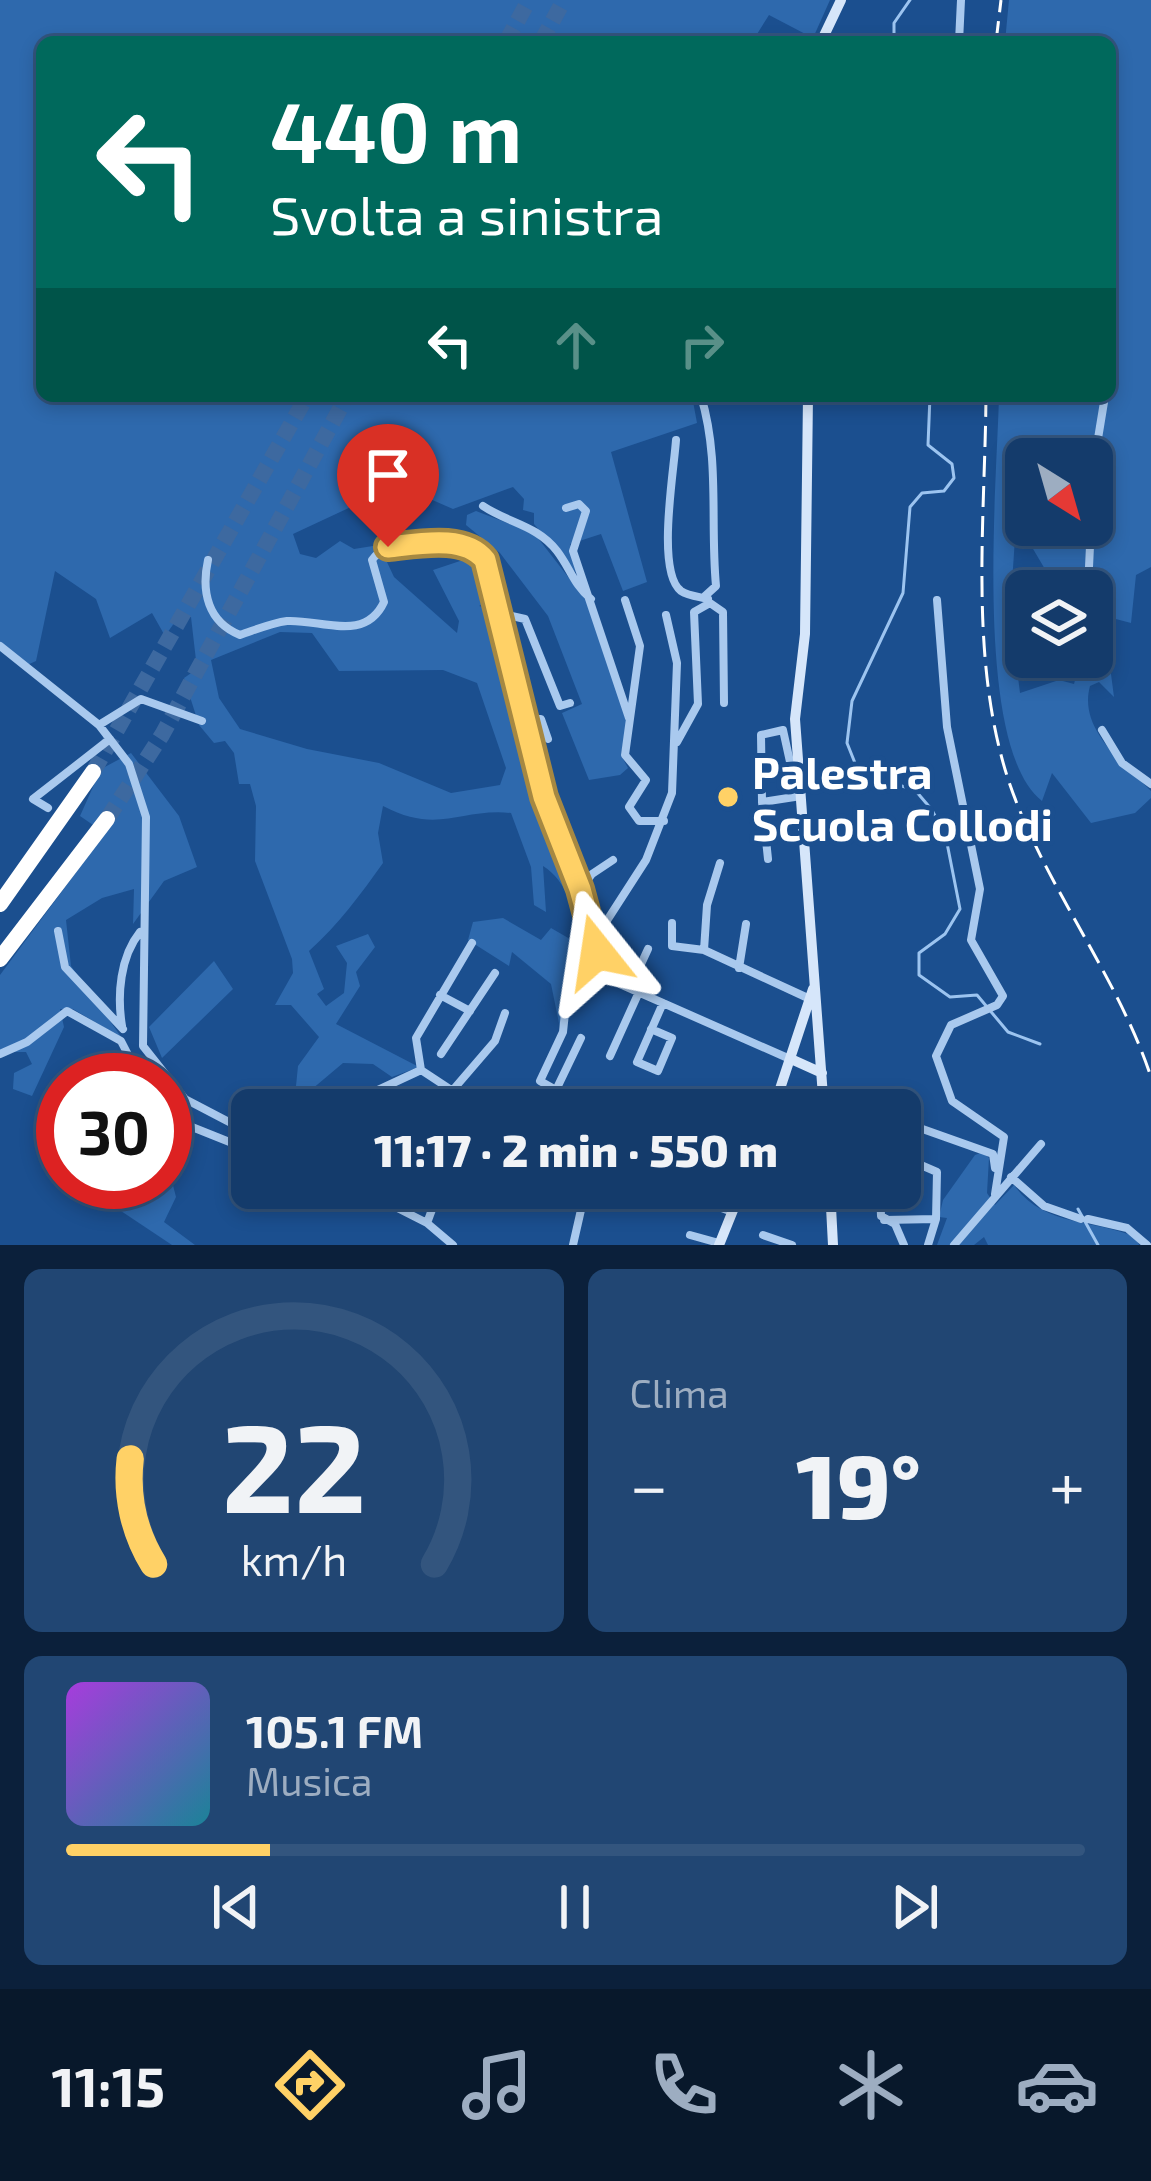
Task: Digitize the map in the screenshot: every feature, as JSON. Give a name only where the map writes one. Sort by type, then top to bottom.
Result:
[{"type":"highway","points":[[0,904],[93,772]]},
{"type":"highway","points":[[0,958],[74,868],[106,819]]},
{"type":"main road","points":[[824,36],[841,0]]},
{"type":"main road","points":[[808,402],[805,634],[795,719],[824,1089]]},
{"type":"main road","points":[[780,1089],[815,980]]},
{"type":"main road","points":[[791,1059],[822,1072]]},
{"type":"main road","points":[[719,1244],[733,1209]]},
{"type":"main road","points":[[828,1209],[833,1245]]},
{"type":"street","points":[[959,36],[962,0]]},
{"type":"street","points":[[676,743],[698,704],[694,612],[716,586],[714,439],[703,402]]},
{"type":"street","points":[[1098,438],[1104,402]]},
{"type":"street","points":[[676,440],[667,558],[672,580],[682,592],[708,599],[723,612],[724,703]]},
{"type":"street","points":[[566,508],[578,504],[586,511],[572,545],[630,722]]},
{"type":"street","points":[[483,506],[527,524],[557,551],[576,585],[592,600]]},
{"type":"street","points":[[208,560],[206,588],[214,620],[240,635],[291,621],[335,628],[368,620],[384,602],[372,560],[388,547],[441,544],[476,550],[485,560],[522,719],[558,842],[580,889],[605,974],[791,1059]]},
{"type":"street","points":[[1089,567],[1090,546]]},
{"type":"street","points":[[626,600],[640,644],[625,755],[646,780],[629,806],[632,814],[650,824],[664,821]]},
{"type":"street","points":[[937,600],[946,728],[980,889],[970,940],[1000,984],[998,1005],[943,1034],[936,1056],[952,1101],[1004,1137],[995,1194]]},
{"type":"street","points":[[495,612],[525,620],[560,706],[570,703]]},
{"type":"street","points":[[596,942],[664,821],[676,743],[677,656],[665,615]]},
{"type":"street","points":[[0,646],[99,724],[129,764],[146,818],[143,1046],[185,1099],[231,1123]]},
{"type":"street","points":[[99,724],[141,698],[202,722]]},
{"type":"street","points":[[522,719],[541,719],[548,739]]},
{"type":"street","points":[[762,802],[799,796],[784,730],[761,735],[762,802],[768,859]]},
{"type":"street","points":[[1102,730],[1122,763],[1151,784]]},
{"type":"street","points":[[48,808],[33,799],[110,739]]},
{"type":"street","points":[[580,889],[613,860]]},
{"type":"street","points":[[704,950],[706,905],[720,863]]},
{"type":"street","points":[[672,923],[671,946],[704,950],[810,999]]},
{"type":"street","points":[[739,968],[746,924]]},
{"type":"street","points":[[127,1053],[121,986],[131,944],[141,930]]},
{"type":"street","points":[[58,931],[64,967],[123,1029]]},
{"type":"street","points":[[443,1089],[422,1070],[416,1038],[472,943]]},
{"type":"street","points":[[610,1055],[648,949]]},
{"type":"street","points":[[570,966],[562,1032],[540,1081],[556,1090],[581,1038]]},
{"type":"street","points":[[441,1054],[495,973]]},
{"type":"street","points":[[440,995],[470,1011]]},
{"type":"street","points":[[651,1029],[672,1038],[658,1071],[637,1062],[662,1003]]},
{"type":"street","points":[[0,1054],[67,1011],[123,1045]]},
{"type":"street","points":[[452,1089],[495,1041],[505,1013]]},
{"type":"street","points":[[381,1089],[422,1070]]},
{"type":"street","points":[[192,1127],[231,1143]]},
{"type":"street","points":[[921,1129],[992,1154],[997,1181]]},
{"type":"street","points":[[954,1245],[1041,1144]]},
{"type":"street","points":[[921,1165],[937,1172],[936,1219],[928,1245]]},
{"type":"street","points":[[1011,1177],[1044,1206],[1127,1228],[1147,1245]]},
{"type":"street","points":[[401,1209],[428,1223],[453,1245]]},
{"type":"street","points":[[428,1223],[434,1209]]},
{"type":"street","points":[[573,1245],[581,1209]]},
{"type":"street","points":[[726,1209],[732,1212]]},
{"type":"street","points":[[883,1209],[884,1220]]},
{"type":"street","points":[[884,1220],[936,1219]]},
{"type":"street","points":[[884,1220],[895,1224],[904,1245]]},
{"type":"street","points":[[690,1235],[719,1244]]},
{"type":"street","points":[[763,1235],[792,1245]]},
{"type":"shaded area","points":[[0,0],[830,0],[814,36],[769,15],[756,36],[36,36],[36,402],[693,402],[697,423],[611,452],[647,582],[623,591],[601,534],[570,544],[579,576],[534,524],[534,513],[523,510],[524,499],[513,487],[453,509],[398,485],[293,534],[300,554],[316,558],[340,541],[354,549],[379,545],[394,577],[457,633],[459,621],[433,570],[478,555],[488,562],[489,601],[479,606],[488,608],[536,782],[577,887],[595,959],[567,961],[560,1028],[551,984],[512,952],[509,966],[468,940],[473,922],[503,918],[541,940],[551,928],[570,939],[578,935],[563,888],[543,866],[546,912],[534,905],[531,867],[511,813],[434,820],[383,806],[378,833],[383,863],[309,951],[324,989],[317,994],[326,1006],[344,993],[347,963],[336,946],[368,934],[375,947],[356,972],[360,986],[336,1024],[419,1067],[392,1077],[373,1064],[343,1063],[312,1089],[299,1089],[298,1066],[319,1037],[291,1005],[275,1005],[293,973],[292,959],[255,861],[256,806],[250,784],[239,784],[234,753],[225,741],[214,743],[199,725],[184,678],[197,669],[191,617],[177,619],[165,636],[152,613],[110,638],[96,599],[55,571],[36,661],[25,666],[0,642]],"holes":[[[280,632],[312,633],[339,671],[443,670],[477,683],[506,768],[500,785],[451,793],[379,763],[240,729],[219,698],[211,660]]]},
{"type":"shaded area","points":[[1009,0],[1151,0],[1151,567],[1136,575],[1131,623],[1113,618],[1113,570],[1045,570],[1031,546],[1113,546],[1113,438],[1005,438],[1005,546],[1014,546],[1013,570],[1005,570],[1005,678],[1018,678],[1020,693],[1059,680],[1074,684],[1076,678],[1112,678],[1114,697],[1099,682],[1090,686],[1088,702],[1105,744],[1151,791],[1151,798],[1135,813],[1091,823],[1052,773],[1042,801],[1020,772],[1006,727],[994,612],[999,402],[1116,402],[1116,36],[1006,36]]},
{"type":"shaded area","points":[[476,511],[534,533],[590,605],[628,717],[621,755],[628,768],[620,775],[589,780],[562,713],[582,704],[548,616],[500,553],[466,525],[467,515]]},
{"type":"shaded area","points":[[131,753],[179,816],[197,867],[164,881],[133,924],[134,889],[102,898],[66,920],[71,966],[122,1038],[73,1009],[60,1009],[64,1027],[52,1053],[36,1053],[32,1096],[13,1089],[14,1073],[32,1064],[26,1052],[0,1052],[0,975],[117,817],[101,819],[96,827],[80,816],[101,769]]},
{"type":"shaded area","points":[[214,961],[233,989],[167,1053],[160,1053],[149,1027]]},
{"type":"shaded area","points":[[983,1152],[989,1158],[987,1193],[995,1205],[1014,1185],[1039,1208],[1120,1231],[1136,1237],[1139,1245],[988,1245],[984,1237],[974,1245],[937,1245],[947,1218],[939,1217],[943,1200],[975,1155]]},
{"type":"shaded area","points":[[170,1209],[164,1222],[195,1245],[172,1245],[121,1211]]},
{"type":"waterway","points":[[894,36],[894,23],[910,0]]},
{"type":"waterway","points":[[930,402],[928,445],[952,464],[954,478],[944,491],[922,493],[910,507],[903,593],[852,701],[847,743],[859,773],[915,790],[946,838],[960,909],[945,934],[919,953],[919,975],[950,997],[977,995],[1008,1032],[1040,1044]]},
{"type":"waterway","points":[[1078,1209],[1098,1245]]},
{"type":"tunnel","points":[[509,36],[529,0]]},
{"type":"tunnel","points":[[544,36],[564,0]]},
{"type":"tunnel","points":[[93,772],[304,402]]},
{"type":"tunnel","points":[[107,819],[162,735],[344,402]]},
{"type":"railway","points":[[997,36],[1001,0]]},
{"type":"railway","points":[[986,402],[982,589],[996,733],[1023,818],[1119,1001],[1151,1077]]},
{"type":"place","name":"Palestra Scuola Collodi","points":[[728,797]]},
{"type":"route","points":[[388,547],[459,545],[476,550],[485,560],[544,797],[580,889],[597,952]]}]
